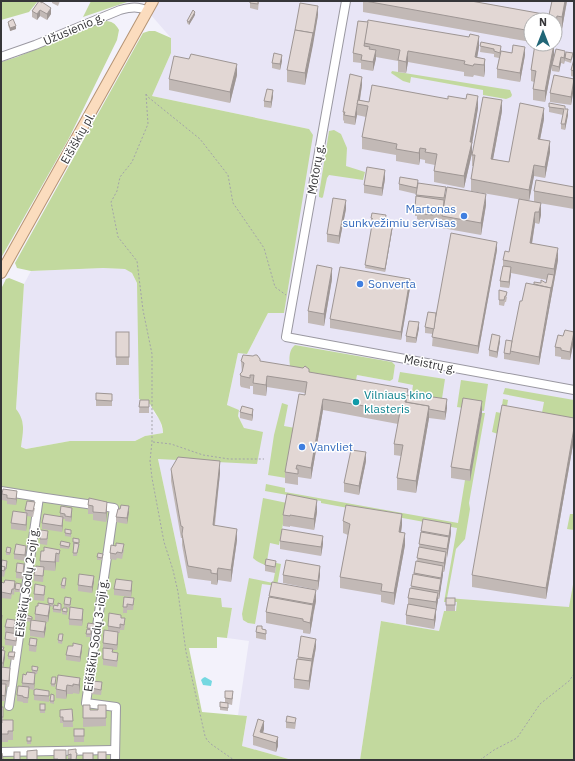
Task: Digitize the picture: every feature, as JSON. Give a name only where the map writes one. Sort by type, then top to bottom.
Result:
[{"type":"main road","name":"Eišiškių pl.","points":[[1,273],[153,1]]},
{"type":"street","name":"Motorų g.","points":[[286,337],[346,1]]},
{"type":"street","name":"Užusienio g.","points":[[1,57],[35,45],[120,10],[140,7],[148,10]]},
{"type":"street","name":"Meistrų g.","points":[[286,337],[574,390]]},
{"type":"street","points":[[1,491],[39,497]]},
{"type":"street","name":"Eišiškių Sodų 3-ioji g.","points":[[39,497],[114,508],[86,703],[116,707],[114,760]]},
{"type":"street","name":"Eišiškių Sodų 2-oji g.","points":[[9,706],[39,497]]},
{"type":"street","points":[[1,752],[114,750]]},
{"type":"path","points":[[234,760],[211,744],[205,736],[186,652],[178,592],[164,542],[152,478],[150,461],[152,442],[152,354],[143,310],[137,261],[118,237],[111,202],[117,191],[120,177],[132,162],[148,124],[146,94],[200,139],[228,175],[233,203],[264,248],[275,287],[293,299]]},
{"type":"path","points":[[152,442],[171,444],[214,457],[229,459],[264,459]]},
{"type":"path","points":[[480,760],[494,750],[517,738],[540,704],[569,681],[574,674]]},
{"type":"shaded area","points":[[159,1],[574,1],[574,607],[444,611],[439,631],[381,621],[360,760],[292,760],[242,746],[247,717],[238,715],[249,641],[227,638],[232,609],[221,607],[221,598],[187,594],[158,459],[244,428],[238,416],[239,410],[227,406],[238,352],[247,354],[268,313],[284,313],[309,129],[152,96],[171,53],[171,38],[151,15]],"holes":[[[295,345],[392,362],[395,365],[393,379],[390,381],[357,375],[354,391]]]},
{"type":"shaded area","points":[[103,268],[126,269],[132,273],[137,283],[150,404],[154,413],[160,420],[163,433],[145,436],[135,441],[70,441],[26,449],[21,447],[23,424],[16,409],[24,284],[31,271]]},
{"type":"green space","points":[[1,1],[38,1],[29,12],[1,20]]},
{"type":"green space","points":[[91,1],[130,1],[83,17]]},
{"type":"green space","points":[[104,21],[109,21],[115,24],[118,28],[117,40],[69,138],[1,258],[1,62],[17,57]]},
{"type":"green space","points":[[155,31],[171,38],[171,53],[152,96],[309,129],[313,135],[284,313],[268,313],[247,354],[238,353],[227,405],[239,410],[238,416],[244,428],[263,432],[257,464],[158,459],[187,594],[221,598],[222,607],[232,608],[227,638],[217,637],[217,648],[189,648],[202,712],[247,716],[242,746],[292,760],[1,760],[1,289],[6,279],[9,278],[24,284],[16,409],[23,423],[21,447],[26,449],[70,441],[135,441],[145,436],[163,433],[160,421],[150,404],[139,399],[137,283],[132,273],[125,269],[103,268],[31,271],[17,268],[15,263],[143,33]]},
{"type":"green space","points":[[392,71],[510,90],[512,95],[506,99],[483,95],[483,90],[411,77],[410,83],[403,81],[391,73]]},
{"type":"green space","points":[[334,130],[341,134],[347,148],[346,166],[365,172],[363,180],[329,175],[322,198],[319,197],[319,194],[329,131]]},
{"type":"green space","points":[[295,345],[392,362],[395,365],[393,379],[390,381],[357,375],[354,391],[293,378],[290,365],[290,352]]},
{"type":"green space","points":[[400,372],[445,379],[441,405],[411,399],[413,385],[398,382]]},
{"type":"green space","points":[[461,380],[488,384],[484,411],[457,407]]},
{"type":"green space","points":[[505,388],[574,400],[574,429],[498,434],[492,432],[496,412],[501,413],[503,399],[508,400],[506,412],[541,418],[544,402],[503,394]]},
{"type":"green space","points":[[282,403],[288,405],[284,426],[295,428],[286,478],[268,475],[274,435]]},
{"type":"green space","points":[[482,413],[485,413],[469,503],[470,509],[465,539],[456,549],[447,598],[569,607],[574,579],[574,760],[360,760],[381,621],[439,631],[444,611],[456,611],[457,602],[444,602],[457,528],[265,491],[266,484],[285,488],[285,492],[458,523],[465,480]]},
{"type":"green space","points":[[263,498],[287,503],[279,545],[270,543],[267,561],[281,564],[277,586],[262,584],[255,624],[248,623],[243,620],[242,614],[249,578],[273,583],[276,567],[258,562],[253,558]]},
{"type":"green space","points":[[570,514],[574,514],[574,530],[567,529]]},
{"type":"water","points":[[205,677],[212,681],[211,686],[203,685],[201,680]]},
{"type":"building","points":[[39,1],[51,8],[47,14],[40,10],[37,14],[32,11]]},
{"type":"building","points":[[250,1],[258,1],[258,4],[250,3]]},
{"type":"building","points":[[365,1],[471,1],[532,12],[523,12],[523,30]]},
{"type":"building","points":[[552,1],[565,1],[563,12],[550,12]]},
{"type":"building","points":[[300,3],[318,6],[313,36],[313,33],[295,30]]},
{"type":"building","points":[[193,10],[195,12],[189,22],[187,21]]},
{"type":"building","points":[[13,19],[16,26],[10,28],[8,22]]},
{"type":"building","points":[[368,20],[469,37],[470,34],[479,36],[475,57],[485,59],[484,65],[474,64],[473,66],[464,64],[465,61],[408,51],[406,62],[398,60],[400,50],[364,43]]},
{"type":"building","points":[[358,21],[368,22],[364,46],[370,47],[369,49],[376,50],[373,62],[361,60],[362,55],[353,53]]},
{"type":"building","points":[[295,30],[313,33],[305,73],[287,70]]},
{"type":"building","points":[[481,42],[501,46],[500,53],[494,51],[494,49],[480,46]]},
{"type":"building","points":[[513,45],[523,47],[524,52],[520,73],[497,69],[501,51],[512,53]]},
{"type":"building","points":[[565,51],[564,58],[561,57],[559,67],[552,65],[555,52]]},
{"type":"building","points":[[534,52],[552,52],[545,91],[533,89],[536,71],[531,70]]},
{"type":"building","points":[[566,52],[573,53],[571,60],[565,58]]},
{"type":"building","points":[[274,53],[282,55],[280,64],[272,63]]},
{"type":"building","points":[[191,54],[237,64],[230,92],[169,79],[174,56],[189,59]]},
{"type":"building","points":[[574,59],[574,71],[571,70]]},
{"type":"building","points":[[350,74],[362,77],[355,117],[344,115],[345,112],[343,112]]},
{"type":"building","points":[[554,75],[574,79],[571,97],[550,93]]},
{"type":"building","points":[[372,85],[448,99],[448,96],[466,99],[467,94],[478,96],[470,142],[472,142],[464,176],[434,171],[437,154],[425,152],[426,149],[420,148],[419,153],[396,149],[397,144],[362,137],[368,106],[357,104],[358,100],[369,102]]},
{"type":"building","points":[[267,89],[273,90],[271,102],[264,101]]},
{"type":"building","points":[[483,97],[502,100],[491,159],[509,162],[520,103],[544,108],[538,139],[550,141],[545,167],[534,165],[529,190],[471,179],[475,155],[472,155]]},
{"type":"building","points":[[549,103],[565,106],[565,109],[568,109],[565,124],[561,124],[564,109],[549,107]]},
{"type":"building","points":[[367,167],[385,170],[382,188],[364,185]]},
{"type":"building","points":[[400,177],[418,180],[417,188],[399,184]]},
{"type":"building","points":[[536,180],[574,187],[574,198],[534,191]]},
{"type":"building","points":[[418,183],[446,187],[444,198],[416,195]]},
{"type":"building","points":[[447,187],[486,194],[481,223],[442,216]]},
{"type":"building","points":[[416,196],[444,200],[443,211],[434,210],[433,215],[423,214],[417,211],[418,208],[415,207]]},
{"type":"building","points":[[333,198],[346,200],[339,236],[327,234]]},
{"type":"building","points":[[519,199],[541,203],[539,212],[535,212],[530,243],[558,248],[554,269],[503,260],[505,251],[509,252]]},
{"type":"building","points":[[372,213],[386,215],[385,221],[393,222],[385,269],[365,265],[373,219],[371,218]]},
{"type":"building","points":[[451,233],[497,242],[478,346],[432,337]]},
{"type":"building","points":[[317,265],[332,268],[324,314],[308,311]]},
{"type":"building","points":[[503,266],[511,267],[509,282],[500,281]]},
{"type":"building","points":[[340,267],[410,279],[401,332],[330,319]]},
{"type":"building","points":[[548,274],[554,275],[551,290],[551,288],[534,284],[534,282],[541,283],[541,280],[546,283]]},
{"type":"building","points":[[526,283],[551,288],[539,357],[510,351],[520,301],[522,301]]},
{"type":"building","points":[[499,290],[507,292],[504,300],[499,300]]},
{"type":"building","points":[[428,312],[436,313],[434,329],[425,327]]},
{"type":"building","points":[[409,321],[419,322],[416,338],[406,336]]},
{"type":"building","points":[[565,330],[574,332],[570,352],[555,347],[558,335],[563,336]]},
{"type":"building","points":[[116,332],[129,332],[129,357],[116,357]]},
{"type":"building","points":[[492,334],[500,336],[497,352],[489,350]]},
{"type":"building","points":[[506,340],[512,341],[510,354],[504,353]]},
{"type":"building","points":[[243,355],[257,355],[260,361],[303,368],[305,366],[309,369],[309,372],[408,389],[405,402],[429,406],[416,481],[397,478],[403,445],[394,444],[400,412],[323,399],[311,468],[297,465],[296,469],[298,469],[298,474],[285,472],[299,394],[305,395],[307,382],[267,376],[266,385],[253,383],[254,375],[250,375],[250,378],[241,376],[240,374],[244,363],[241,361]]},
{"type":"building","points":[[96,393],[112,394],[112,401],[96,400]]},
{"type":"building","points":[[407,395],[426,399],[426,396],[447,399],[445,412],[429,409],[429,406],[406,402]]},
{"type":"building","points":[[463,398],[482,401],[470,470],[451,467]]},
{"type":"building","points":[[140,400],[149,400],[149,407],[139,407]]},
{"type":"building","points":[[502,405],[574,418],[574,428],[546,588],[472,575]]},
{"type":"building","points":[[242,406],[253,409],[252,415],[240,412]]},
{"type":"building","points":[[351,450],[366,452],[359,486],[344,483]]},
{"type":"building","points":[[178,457],[220,461],[213,525],[237,529],[231,570],[218,568],[217,574],[211,573],[211,570],[188,566],[182,534],[183,527],[181,526],[171,469]]},
{"type":"building","points":[[3,489],[17,491],[16,499],[7,498],[7,495],[2,494]]},
{"type":"building","points":[[287,494],[317,500],[314,519],[283,515]]},
{"type":"building","points":[[89,498],[107,502],[106,513],[93,512],[93,506],[88,505]]},
{"type":"building","points":[[27,501],[35,502],[33,511],[25,510]]},
{"type":"building","points":[[121,505],[129,506],[127,518],[116,517],[118,509],[120,509]]},
{"type":"building","points":[[346,505],[402,514],[399,532],[405,533],[394,593],[381,591],[382,584],[340,577],[350,524],[343,521]]},
{"type":"building","points":[[61,506],[72,508],[71,517],[60,513]]},
{"type":"building","points":[[13,511],[27,513],[26,525],[11,523]]},
{"type":"building","points":[[44,514],[63,517],[62,526],[42,523]]},
{"type":"building","points":[[423,519],[451,524],[449,536],[421,531]]},
{"type":"building","points":[[65,529],[71,530],[71,534],[65,533]]},
{"type":"building","points":[[282,529],[323,536],[321,547],[280,541]]},
{"type":"building","points":[[41,530],[48,531],[47,539],[40,539]]},
{"type":"building","points":[[421,532],[449,537],[447,549],[419,544]]},
{"type":"building","points":[[73,538],[79,539],[79,543],[73,542]]},
{"type":"building","points":[[61,541],[70,543],[69,547],[60,545]]},
{"type":"building","points":[[74,543],[79,544],[77,553],[73,553]]},
{"type":"building","points":[[116,543],[124,544],[122,553],[110,553],[111,545],[116,546]]},
{"type":"building","points":[[16,544],[26,546],[25,555],[14,554]]},
{"type":"building","points":[[7,547],[11,548],[10,553],[6,552]]},
{"type":"building","points":[[44,547],[60,550],[59,554],[56,553],[55,562],[40,561],[41,551],[44,551]]},
{"type":"building","points":[[419,547],[446,552],[444,563],[417,558]]},
{"type":"building","points":[[98,553],[103,554],[102,558],[97,557]]},
{"type":"building","points":[[266,559],[276,561],[275,567],[265,565]]},
{"type":"building","points":[[2,560],[7,561],[6,569],[4,569],[5,567],[1,566]]},
{"type":"building","points":[[286,560],[320,566],[318,581],[283,575]]},
{"type":"building","points":[[416,561],[443,566],[441,578],[414,573]]},
{"type":"building","points":[[17,563],[24,564],[23,573],[16,572]]},
{"type":"building","points":[[1,566],[5,567],[4,571],[1,570]]},
{"type":"building","points":[[36,566],[44,567],[43,576],[34,575]]},
{"type":"building","points":[[79,574],[94,576],[92,587],[78,585]]},
{"type":"building","points":[[413,574],[441,579],[439,591],[411,586]]},
{"type":"building","points":[[63,578],[66,578],[65,586],[61,585]]},
{"type":"building","points":[[116,579],[132,581],[131,591],[114,589]]},
{"type":"building","points":[[5,580],[15,581],[14,589],[12,589],[11,594],[1,592],[1,582],[4,583]]},
{"type":"building","points":[[272,582],[316,590],[313,604],[269,596]]},
{"type":"building","points":[[16,583],[21,584],[20,590],[15,589]]},
{"type":"building","points":[[35,584],[45,586],[44,595],[34,594]]},
{"type":"building","points":[[410,588],[438,593],[436,602],[408,598]]},
{"type":"building","points":[[65,597],[71,598],[70,605],[64,604]]},
{"type":"building","points":[[124,597],[134,598],[133,605],[127,604],[127,607],[123,607]]},
{"type":"building","points":[[269,597],[313,605],[310,623],[303,621],[303,619],[266,612]]},
{"type":"building","points":[[48,598],[54,599],[53,604],[48,603]]},
{"type":"building","points":[[446,598],[455,598],[455,605],[446,605]]},
{"type":"building","points":[[38,603],[50,605],[48,616],[35,614]]},
{"type":"building","points":[[58,603],[61,604],[61,610],[53,609],[54,605],[58,606]]},
{"type":"building","points":[[408,604],[436,609],[434,620],[406,615]]},
{"type":"building","points":[[70,607],[83,609],[82,620],[69,619]]},
{"type":"building","points":[[63,608],[67,608],[67,612],[62,611]]},
{"type":"building","points":[[109,613],[121,615],[121,618],[125,618],[124,625],[120,624],[120,628],[108,626]]},
{"type":"building","points":[[27,615],[32,617],[32,619],[26,618]]},
{"type":"building","points":[[7,619],[15,620],[14,628],[5,627]]},
{"type":"building","points":[[31,620],[46,622],[44,632],[30,630]]},
{"type":"building","points":[[88,623],[95,624],[94,629],[87,628]]},
{"type":"building","points":[[257,626],[262,626],[262,629],[266,630],[266,634],[256,632]]},
{"type":"building","points":[[87,629],[91,630],[91,634],[86,634]]},
{"type":"building","points":[[104,630],[118,632],[117,645],[103,643]]},
{"type":"building","points":[[6,632],[17,634],[16,641],[5,639]]},
{"type":"building","points":[[59,634],[63,634],[62,641],[58,640]]},
{"type":"building","points":[[301,636],[316,639],[312,659],[298,657]]},
{"type":"building","points":[[30,638],[37,639],[36,646],[29,645]]},
{"type":"building","points":[[73,643],[82,645],[80,657],[66,655],[68,646],[73,646]]},
{"type":"building","points":[[103,648],[113,649],[112,652],[118,653],[117,661],[103,659]]},
{"type":"building","points":[[1,650],[5,651],[3,663],[1,663]]},
{"type":"building","points":[[9,652],[15,652],[14,657],[8,656]]},
{"type":"building","points":[[297,659],[312,661],[309,681],[294,679]]},
{"type":"building","points":[[32,666],[38,667],[37,671],[32,670]]},
{"type":"building","points":[[1,667],[10,668],[9,681],[1,680]]},
{"type":"building","points":[[27,672],[35,673],[34,684],[22,683],[23,674],[26,675]]},
{"type":"building","points":[[58,675],[80,678],[79,685],[67,685],[66,691],[56,689]]},
{"type":"building","points":[[52,677],[56,677],[55,684],[51,684]]},
{"type":"building","points":[[92,681],[102,682],[101,690],[91,688]]},
{"type":"building","points":[[1,684],[6,684],[5,696],[1,695]]},
{"type":"building","points":[[18,686],[29,687],[28,698],[17,695]]},
{"type":"building","points":[[34,690],[49,691],[49,696],[34,695]]},
{"type":"building","points":[[225,691],[233,691],[232,699],[225,698]]},
{"type":"building","points":[[51,694],[54,695],[54,701],[50,701]]},
{"type":"building","points":[[220,702],[228,703],[228,708],[220,707]]},
{"type":"building","points":[[40,704],[45,704],[45,710],[40,710]]},
{"type":"building","points":[[83,705],[90,705],[90,710],[98,710],[98,705],[106,705],[106,718],[83,718]]},
{"type":"building","points":[[1,707],[3,707],[3,717],[1,717]]},
{"type":"building","points":[[72,709],[73,721],[63,721],[63,717],[60,717],[60,710]]},
{"type":"building","points":[[287,716],[296,718],[295,723],[286,722]]},
{"type":"building","points":[[258,719],[264,721],[260,732],[278,737],[276,743],[253,736]]},
{"type":"building","points":[[2,720],[13,720],[13,731],[8,731],[8,734],[1,734]]},
{"type":"building","points":[[74,729],[84,729],[84,736],[74,736]]},
{"type":"building","points":[[27,737],[31,737],[31,741],[27,741]]},
{"type":"building","points":[[76,749],[76,760],[68,760],[71,759],[71,754],[68,755],[68,750]]},
{"type":"building","points":[[37,750],[37,760],[27,760],[27,751]]},
{"type":"building","points":[[54,750],[66,750],[66,760],[54,759]]},
{"type":"building","points":[[14,752],[20,752],[20,760],[14,760]]},
{"type":"building","points":[[98,752],[106,752],[106,760],[98,760]]},
{"type":"building","points":[[2,753],[3,760],[1,760]]},
{"type":"building","points":[[83,753],[93,753],[93,760],[83,760]]},
{"type":"place","name":"Martonas sunkvežimiu servisas","points":[[464,216]]},
{"type":"place","name":"Sonverta","points":[[360,284]]},
{"type":"place","name":"Vilniaus kino klasteris","points":[[356,402]]},
{"type":"place","name":"Vanvliet","points":[[302,447]]}]
